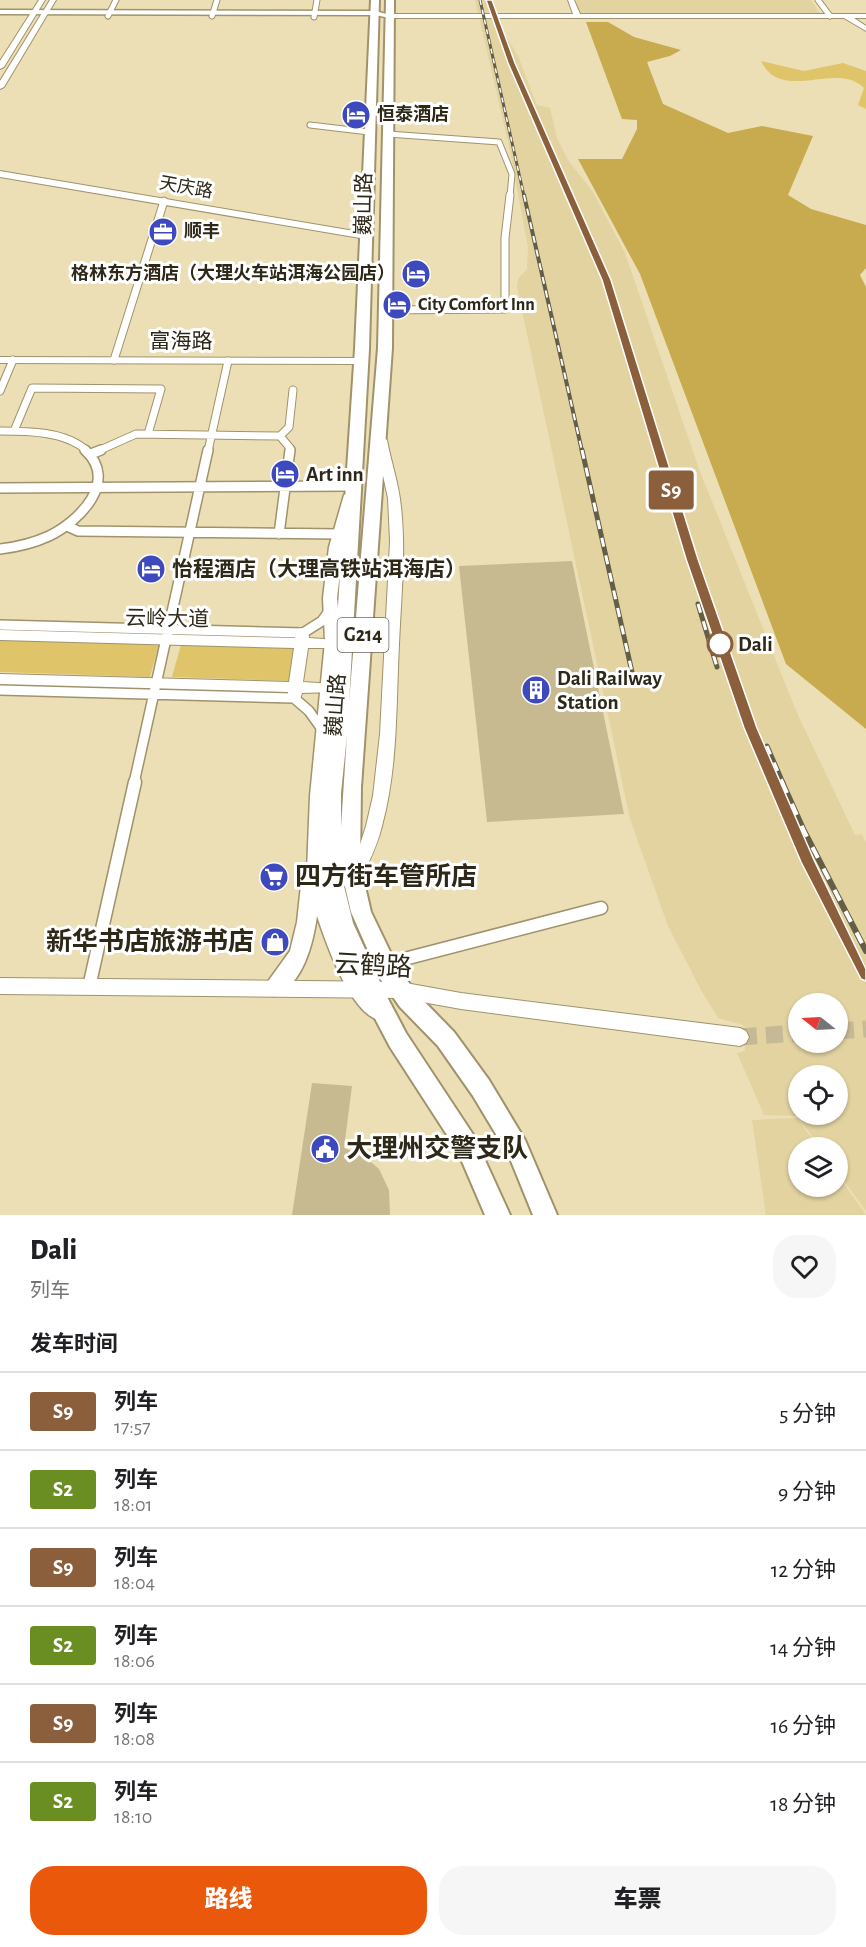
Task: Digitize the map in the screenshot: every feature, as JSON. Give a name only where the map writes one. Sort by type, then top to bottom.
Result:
[{"type":"highway","name":"巍山路","points":[[366,990],[343,923],[333,886],[330,862],[362,361],[369,132],[381,9]]},
{"type":"highway","name":"巍山路","points":[[381,9],[388,134],[385,310],[379,431],[352,787],[349,852],[352,880],[361,912],[384,964],[400,990],[446,1040],[486,1094],[517,1148],[545,1215]]},
{"type":"highway","points":[[369,132],[388,134]]},
{"type":"highway","points":[[391,1026],[466,1144],[482,1175],[498,1215]]},
{"type":"main road","points":[[0,14],[315,15],[381,9]]},
{"type":"main road","points":[[274,987],[291,971],[301,946],[317,829],[333,644],[331,608],[334,563],[339,534],[354,486]]},
{"type":"main road","points":[[317,829],[316,871],[324,911],[340,955],[391,1026]]},
{"type":"street","points":[[0,67],[4,54],[42,0]]},
{"type":"street","points":[[0,87],[53,0]]},
{"type":"street","points":[[109,14],[117,0]]},
{"type":"street","points":[[212,15],[218,0]]},
{"type":"street","points":[[315,15],[317,0]]},
{"type":"street","points":[[571,0],[577,16]]},
{"type":"street","points":[[818,0],[830,16]]},
{"type":"street","points":[[381,9],[577,16],[866,16]]},
{"type":"street","points":[[845,16],[866,29]]},
{"type":"street","points":[[310,125],[369,132]]},
{"type":"street","points":[[385,310],[505,309],[505,238],[512,174],[499,142],[388,134]]},
{"type":"street","name":"天庆路","points":[[0,174],[366,236]]},
{"type":"street","points":[[114,360],[164,201]]},
{"type":"street","name":"富海路","points":[[0,360],[362,361]]},
{"type":"street","points":[[0,391],[13,360]]},
{"type":"street","points":[[89,987],[228,361]]},
{"type":"street","points":[[14,431],[32,387],[161,389],[148,434]]},
{"type":"street","points":[[91,454],[136,434],[280,436],[289,427],[293,390]]},
{"type":"street","points":[[0,431],[61,438],[79,445],[91,454],[99,469],[99,488],[67,526],[28,543],[0,549]]},
{"type":"street","points":[[352,880],[365,855],[376,814],[385,751],[391,667],[396,521],[393,488],[379,431]]},
{"type":"street","points":[[279,534],[290,448],[280,436]]},
{"type":"street","points":[[0,488],[354,486]]},
{"type":"street","points":[[67,526],[78,531],[339,534]]},
{"type":"street","points":[[325,735],[295,693],[302,638],[322,621],[331,608]]},
{"type":"street","points":[[0,624],[167,634]]},
{"type":"street","name":"云岭大道","points":[[0,635],[167,634],[302,638],[333,644]]},
{"type":"street","points":[[0,679],[155,689]]},
{"type":"street","points":[[0,690],[155,689],[295,693],[329,688]]},
{"type":"street","points":[[384,964],[601,908]]},
{"type":"street","name":"云鹤路","points":[[0,986],[400,990],[461,1001],[740,1037]]},
{"type":"shaded area","points":[[475,0],[492,0],[497,21],[518,56],[537,105],[550,108],[557,138],[568,160],[593,192],[625,253],[699,469],[797,713],[855,835],[862,834],[866,843],[866,1211],[848,1186],[848,1137],[813,1137],[804,1125],[848,1125],[848,1065],[788,1065],[788,1116],[764,1115],[737,1053],[745,1051],[743,1025],[718,1018],[702,992],[668,926],[630,819],[517,287],[518,279],[527,269],[528,247],[509,146]]},
{"type":"shaded area","points":[[576,0],[811,0],[820,14],[579,14]]},
{"type":"shaded area","points":[[586,22],[608,22],[634,37],[681,50],[670,56],[647,62],[663,104],[728,133],[762,126],[813,136],[788,195],[811,209],[866,225],[866,268],[860,275],[866,287],[866,729],[786,664],[640,274],[578,159],[622,159],[637,129],[637,120],[622,119]]},
{"type":"shaded area","points":[[761,61],[804,71],[843,63],[866,71],[866,109],[858,105],[864,88],[853,81],[839,78],[796,81],[782,79],[770,73]]},
{"type":"shaded area","points":[[0,636],[160,641],[150,677],[0,672]]},
{"type":"shaded area","points":[[182,641],[296,645],[290,681],[172,677]]},
{"type":"shaded area","points":[[788,1118],[788,1125],[802,1125],[811,1137],[788,1137],[788,1197],[848,1197],[848,1190],[866,1215],[766,1215],[752,1120]]},
{"type":"building","name":"Dali Railway Station","points":[[572,561],[624,814],[487,822],[459,566]]},
{"type":"building","name":"大理州交警支队","points":[[312,1083],[352,1086],[344,1148],[363,1155],[379,1169],[389,1190],[390,1215],[292,1215]]},
{"type":"tunnel","points":[[848,1030],[866,1029]]},
{"type":"tunnel","points":[[740,1037],[788,1034]]},
{"type":"railway","points":[[480,0],[524,196]]},
{"type":"railway","points":[[489,0],[514,69],[571,196]]},
{"type":"railway","points":[[524,195],[582,451]]},
{"type":"railway","points":[[571,195],[616,306],[661,451]]},
{"type":"railway","points":[[582,450],[632,672]]},
{"type":"railway","points":[[660,450],[709,611],[774,783]]},
{"type":"railway","points":[[698,604],[717,667]]},
{"type":"railway","points":[[767,746],[783,783]]},
{"type":"railway","points":[[773,782],[814,873],[866,974]]},
{"type":"railway","points":[[782,782],[804,831],[866,951]]},
{"type":"train","name":"S9","points":[[489,0],[495,23],[511,63],[607,280],[692,559],[751,728],[772,782],[808,862],[866,974]]},
{"type":"place","name":"恒泰酒店","points":[[356,115]]},
{"type":"place","name":"顺丰","points":[[163,232]]},
{"type":"place","name":"格林东方酒店（大理火车站洱海公园店）","points":[[416,274]]},
{"type":"place","name":"City Comfort Inn","points":[[397,305]]},
{"type":"place","name":"Art inn","points":[[285,474]]},
{"type":"place","name":"怡程酒店（大理高铁站洱海店）","points":[[151,569]]},
{"type":"place","name":"Dali","points":[[720,644]]},
{"type":"place","name":"Dali Railway Station","points":[[536,690]]},
{"type":"place","name":"四方街车管所店","points":[[274,877]]},
{"type":"place","name":"新华书店旅游书店","points":[[275,942]]},
{"type":"place","name":"大理州交警支队","points":[[325,1149]]}]
